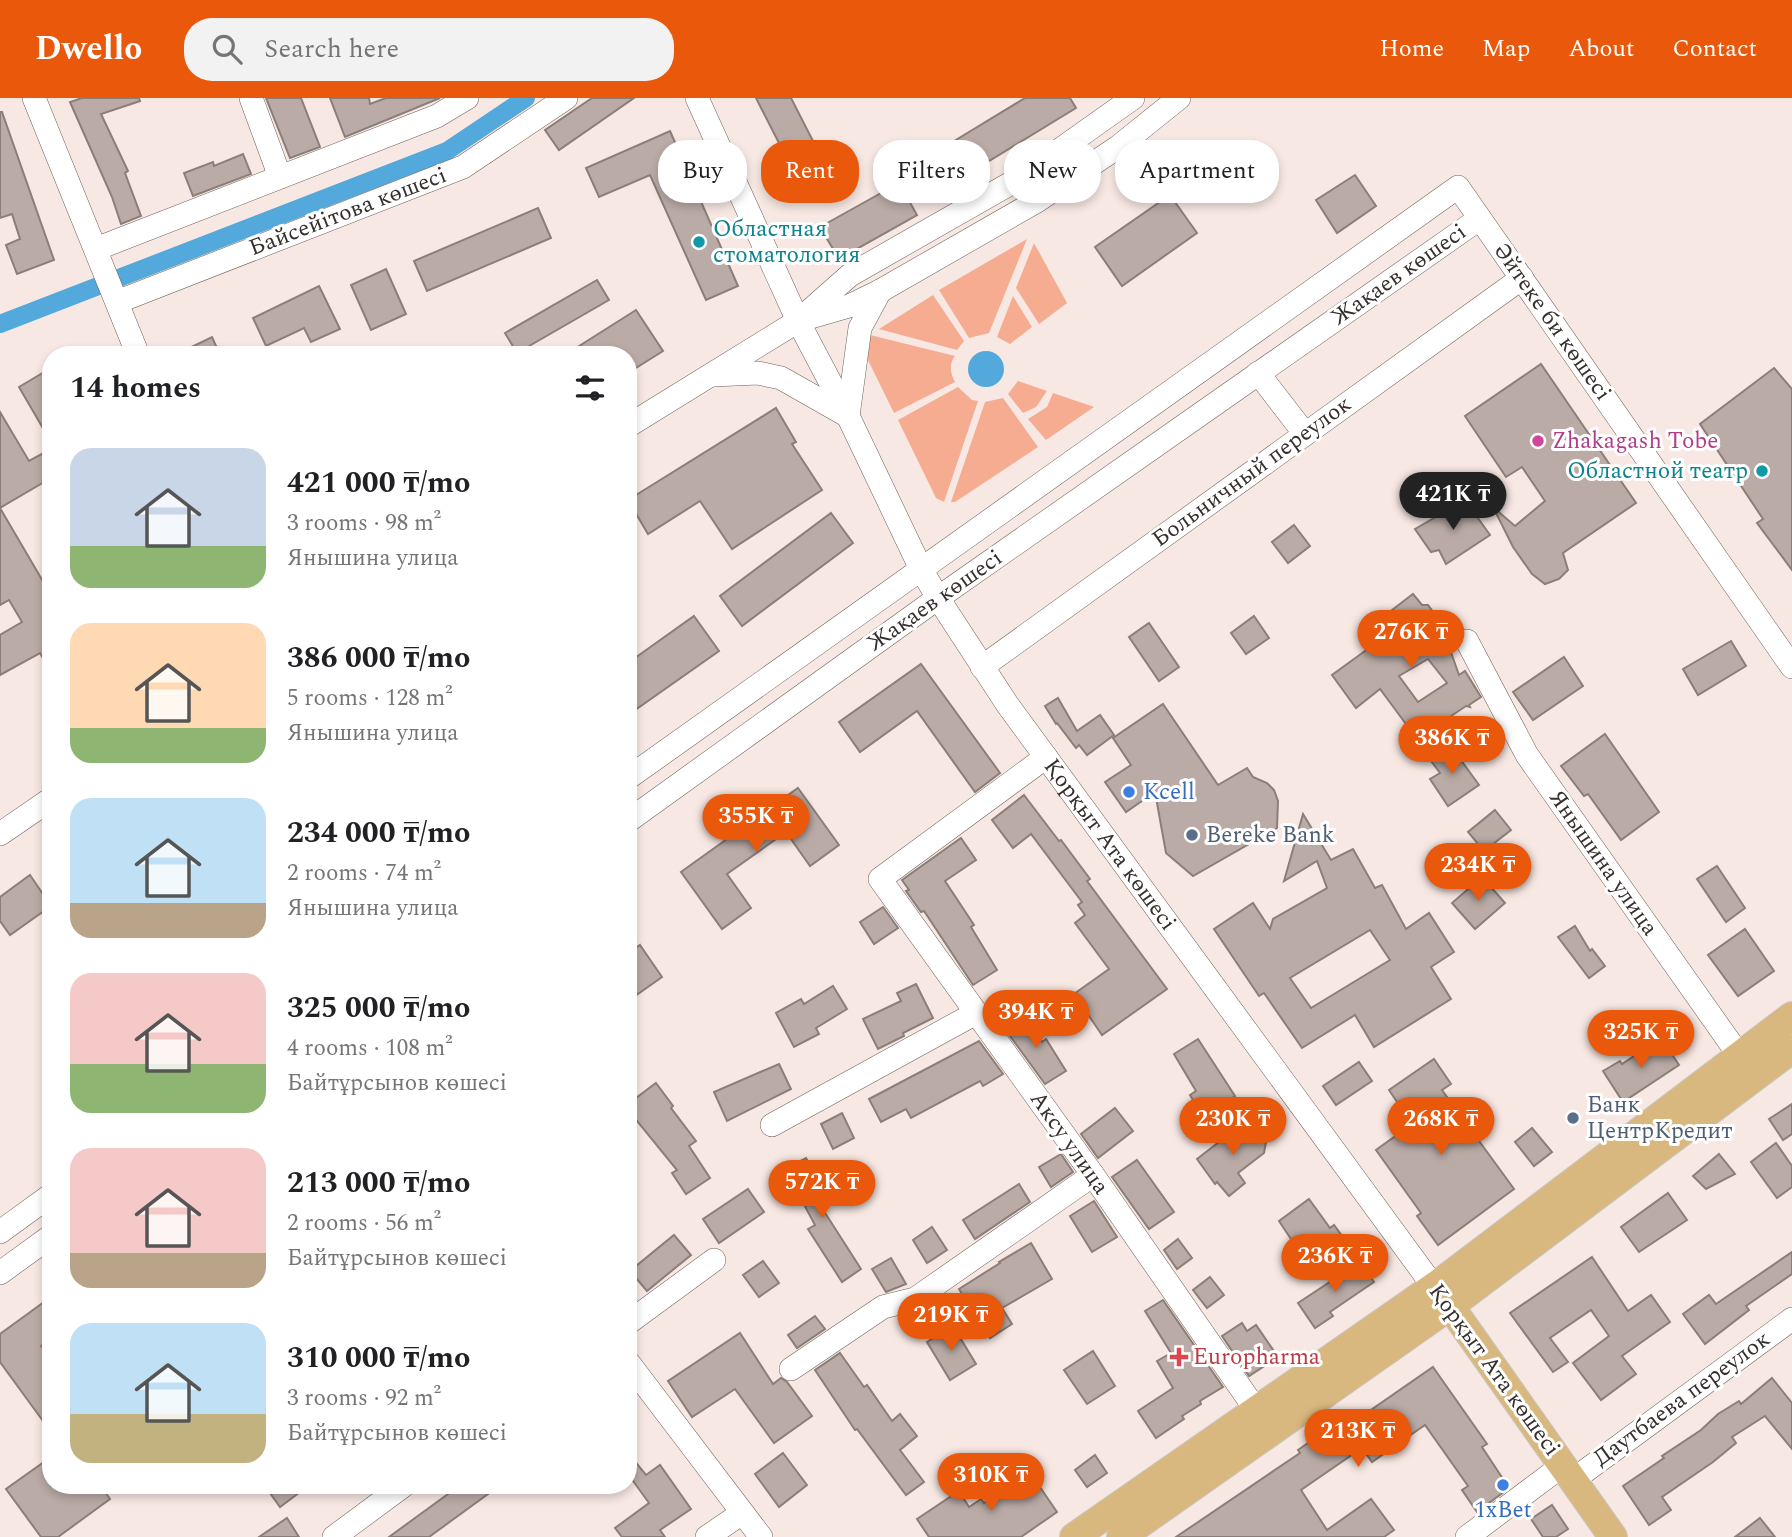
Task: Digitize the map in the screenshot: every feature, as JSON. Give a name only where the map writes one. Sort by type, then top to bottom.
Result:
[{"type":"main road","points":[[1121,1537],[1746,1066],[1792,1017]]},
{"type":"main road","points":[[1746,1066],[1792,1049]]},
{"type":"main road","points":[[1074,1537],[1256,1410],[1442,1297]]},
{"type":"main road","name":"Қорқыт Ата көшесі","points":[[1442,1297],[1613,1537]]},
{"type":"street","points":[[34,98],[134,346]]},
{"type":"street","points":[[251,98],[280,177]]},
{"type":"street","points":[[96,249],[437,116],[467,98]]},
{"type":"street","name":"Байсейітова көшесі","points":[[117,302],[463,167],[566,98]]},
{"type":"street","name":"Қорқыт Ата көшесі","points":[[696,98],[798,320],[849,416],[921,569],[938,598],[982,667],[1046,757],[1442,1297]]},
{"type":"street","points":[[637,420],[798,320],[850,275],[1020,178],[1133,98]]},
{"type":"street","points":[[798,320],[849,306],[880,291],[1037,201],[1118,147],[1179,98]]},
{"type":"street","name":"Жақаев көшесі","points":[[637,772],[1458,187],[1479,219],[938,598],[637,815]]},
{"type":"street","name":"Әйтеке би көшесі","points":[[1479,219],[1792,667]]},
{"type":"street","name":"Больничный переулок","points":[[982,667],[1522,278]]},
{"type":"street","points":[[710,375],[758,373],[781,378],[849,416],[860,328],[880,291]]},
{"type":"street","points":[[1258,373],[1305,434]]},
{"type":"street","name":"Янышина улица","points":[[1467,641],[1527,755],[1746,1066]]},
{"type":"street","name":"Аксу улица","points":[[1046,757],[880,879],[1093,1175],[1256,1410]]},
{"type":"street","points":[[0,834],[42,805]]},
{"type":"street","points":[[772,1125],[976,1013]]},
{"type":"street","points":[[791,1369],[883,1307],[915,1298],[1093,1175]]},
{"type":"street","points":[[0,1232],[42,1202]]},
{"type":"street","points":[[0,1273],[42,1243]]},
{"type":"street","points":[[637,1316],[714,1260]]},
{"type":"street","name":"Даутбаева переулок","points":[[1467,1537],[1568,1473],[1792,1319]]},
{"type":"street","points":[[637,1374],[761,1537]]},
{"type":"street","points":[[334,1537],[392,1494]]},
{"type":"street","points":[[707,1537],[742,1513]]},
{"type":"shaded area","points":[[1027,239],[989,333],[969,338],[939,290]]},
{"type":"shaded area","points":[[1034,243],[1067,303],[1039,324],[1016,288]]},
{"type":"shaded area","points":[[933,295],[964,341],[957,350],[879,329]]},
{"type":"shaded area","points":[[1013,296],[1032,327],[1010,344],[997,337]]},
{"type":"shaded area","points":[[870,335],[955,356],[951,368],[955,382],[894,413],[867,358]]},
{"type":"shaded area","points":[[1018,381],[1047,391],[1036,407],[1023,413],[1008,394]]},
{"type":"shaded area","points":[[958,387],[972,400],[978,401],[944,502],[936,498],[898,420]]},
{"type":"shaded area","points":[[1053,393],[1094,407],[1046,440],[1028,419],[1047,407]]},
{"type":"shaded area","points":[[1003,398],[1038,447],[955,502],[951,502],[985,402]]},
{"type":"water","points":[[986,351],[999,356],[1004,369],[999,382],[986,387],[973,382],[968,369],[973,356]]},
{"type":"building","points":[[82,98],[139,98],[140,101],[101,114],[128,171],[125,173],[141,216],[121,224],[112,197],[70,102]]},
{"type":"building","points":[[266,98],[301,98],[320,147],[290,158]]},
{"type":"building","points":[[330,98],[369,98],[370,104],[386,98],[440,98],[345,137]]},
{"type":"building","points":[[592,98],[634,98],[559,150],[545,130]]},
{"type":"building","points":[[756,98],[791,98],[812,140],[777,140]]},
{"type":"building","points":[[1025,98],[1070,98],[1076,108],[1024,140],[1004,140],[1004,152],[990,160],[990,140],[956,140]]},
{"type":"building","points":[[0,112],[54,260],[17,274],[6,245],[20,239],[12,214],[0,218]]},
{"type":"building","name":"Областная стоматология","points":[[670,131],[674,140],[658,140],[658,193],[650,175],[599,197],[586,168]]},
{"type":"building","points":[[243,154],[251,174],[193,196],[184,173],[213,162],[214,166]]},
{"type":"building","points":[[1355,175],[1376,206],[1337,233],[1316,200]]},
{"type":"building","points":[[873,197],[873,203],[910,203],[917,215],[839,259],[820,227]]},
{"type":"building","name":"Областная стоматология","points":[[663,203],[702,203],[738,286],[706,300]]},
{"type":"building","points":[[1158,203],[1176,203],[1197,233],[1122,286],[1095,247]]},
{"type":"building","points":[[538,208],[551,238],[427,291],[414,261]]},
{"type":"building","points":[[386,269],[406,314],[371,330],[351,285]]},
{"type":"building","points":[[597,280],[609,300],[529,346],[513,346],[505,333]]},
{"type":"building","points":[[319,286],[340,329],[311,342],[304,328],[266,346],[253,318]]},
{"type":"building","points":[[636,310],[663,351],[637,367],[637,346],[579,346]]},
{"type":"building","points":[[212,337],[216,346],[194,346]]},
{"type":"building","name":"Zhakagash Tobe","points":[[1541,364],[1636,503],[1563,553],[1568,570],[1559,579],[1545,584],[1532,574],[1513,547],[1493,507],[1515,526],[1545,501],[1522,467],[1506,477],[1465,416]]},
{"type":"building","name":"Областной театр","points":[[1774,368],[1792,389],[1792,570],[1757,523],[1763,519],[1700,424]]},
{"type":"building","points":[[42,373],[42,427],[19,387]]},
{"type":"building","points":[[776,408],[796,442],[792,444],[822,490],[732,549],[700,501],[648,534],[637,515],[637,494]]},
{"type":"building","points":[[0,412],[29,461],[42,454],[42,483],[0,508]]},
{"type":"building","points":[[1465,500],[1490,535],[1446,564],[1439,550],[1431,552],[1415,529]]},
{"type":"building","points":[[0,508],[42,580],[42,656],[40,653],[0,675],[0,635],[22,622],[9,600],[0,605]]},
{"type":"building","points":[[831,513],[853,543],[742,626],[720,596]]},
{"type":"building","points":[[1294,525],[1310,546],[1288,563],[1272,542]]},
{"type":"building","points":[[1413,594],[1422,605],[1428,605],[1452,638],[1447,641],[1459,675],[1465,671],[1481,697],[1469,705],[1470,707],[1466,706],[1417,739],[1380,689],[1356,708],[1332,675],[1387,635],[1383,626],[1395,618],[1392,610]],"holes":[[[1428,659],[1447,683],[1418,702],[1399,676]]]},
{"type":"building","points":[[694,616],[719,651],[637,709],[637,657]]},
{"type":"building","points":[[1254,616],[1269,638],[1246,654],[1231,633]]},
{"type":"building","points":[[1149,623],[1179,667],[1159,681],[1129,637]]},
{"type":"building","points":[[1731,641],[1746,666],[1698,695],[1683,669]]},
{"type":"building","points":[[1564,657],[1583,686],[1533,720],[1513,692]]},
{"type":"building","points":[[921,664],[1000,773],[975,792],[917,711],[860,752],[839,722]]},
{"type":"building","points":[[1058,698],[1077,731],[1100,715],[1114,735],[1087,755],[1079,745],[1076,748],[1045,706]]},
{"type":"building","points":[[1163,704],[1218,785],[1247,768],[1253,777],[1267,783],[1274,790],[1278,801],[1277,828],[1193,876],[1166,853],[1155,792],[1126,812],[1105,782],[1131,765],[1113,738]]},
{"type":"building","points":[[1493,720],[1501,736],[1482,747],[1473,731]]},
{"type":"building","points":[[1605,734],[1659,812],[1621,840],[1588,794],[1584,796],[1561,766]]},
{"type":"building","points":[[1450,745],[1479,785],[1448,806],[1430,779],[1440,773],[1428,757]]},
{"type":"building","points":[[798,788],[839,845],[810,866],[786,832],[727,874],[751,908],[722,929],[681,872]]},
{"type":"building","points":[[1024,795],[1090,879],[1087,881],[1167,989],[1102,1035],[1074,994],[1109,969],[1075,923],[1085,915],[1078,905],[1082,902],[1031,834],[1013,848],[992,820]]},
{"type":"building","points":[[1495,810],[1511,830],[1484,851],[1468,832]]},
{"type":"building","points":[[1303,814],[1331,860],[1353,849],[1375,888],[1382,885],[1406,929],[1429,913],[1454,952],[1431,967],[1451,999],[1374,1047],[1355,1015],[1302,1048],[1264,993],[1259,996],[1214,929],[1253,903],[1270,929],[1273,919],[1327,888],[1317,861],[1284,881]],"holes":[[[1370,930],[1390,960],[1311,1008],[1290,978]]]},
{"type":"building","points":[[961,838],[976,860],[945,881],[974,925],[971,927],[997,970],[973,985],[924,911],[921,912],[906,891],[909,890],[902,880]]},
{"type":"building","points":[[1717,866],[1745,908],[1726,922],[1697,879]]},
{"type":"building","points":[[30,875],[42,893],[42,912],[10,935],[0,921],[0,897]]},
{"type":"building","points":[[1482,877],[1505,903],[1475,929],[1452,903]]},
{"type":"building","points":[[883,907],[898,928],[874,944],[860,922]]},
{"type":"building","points":[[1575,926],[1590,951],[1592,949],[1605,966],[1589,978],[1558,937]]},
{"type":"building","points":[[1745,929],[1774,971],[1738,996],[1708,955]]},
{"type":"building","points":[[640,945],[662,977],[637,995],[637,947]]},
{"type":"building","points":[[916,984],[933,1018],[878,1049],[863,1019],[901,1001],[897,993]]},
{"type":"building","points":[[833,986],[847,1009],[816,1028],[819,1034],[794,1047],[776,1013],[801,999],[804,1004]]},
{"type":"building","points":[[1027,1016],[1042,1042],[1046,1039],[1066,1071],[1045,1084],[1005,1029]]},
{"type":"building","points":[[1661,1038],[1679,1065],[1623,1102],[1603,1071],[1620,1061],[1622,1064]]},
{"type":"building","points":[[1198,1039],[1235,1096],[1218,1108],[1215,1103],[1201,1113],[1190,1095],[1196,1091],[1174,1054]]},
{"type":"building","points":[[979,1041],[1003,1074],[983,1086],[980,1081],[911,1118],[906,1109],[881,1122],[869,1099]]},
{"type":"building","points":[[1434,1059],[1451,1084],[1442,1090],[1514,1189],[1438,1245],[1417,1216],[1421,1213],[1376,1150],[1412,1124],[1389,1090]]},
{"type":"building","points":[[1359,1062],[1372,1081],[1336,1105],[1323,1086]]},
{"type":"building","points":[[779,1064],[791,1089],[727,1121],[714,1092]]},
{"type":"building","points":[[656,1083],[696,1141],[689,1146],[710,1178],[686,1194],[672,1173],[677,1170],[637,1121],[637,1097]]},
{"type":"building","points":[[1792,1104],[1792,1134],[1783,1140],[1769,1119]]},
{"type":"building","points":[[1115,1108],[1133,1131],[1098,1158],[1081,1134]]},
{"type":"building","points":[[842,1113],[854,1138],[833,1149],[821,1124]]},
{"type":"building","points":[[1245,1122],[1248,1127],[1262,1130],[1266,1142],[1264,1153],[1238,1173],[1245,1183],[1229,1196],[1217,1182],[1215,1184],[1197,1159]]},
{"type":"building","points":[[1532,1128],[1552,1152],[1534,1166],[1515,1142]]},
{"type":"building","points":[[1776,1143],[1792,1166],[1792,1187],[1777,1198],[1751,1162]]},
{"type":"building","points":[[1061,1154],[1073,1172],[1051,1187],[1039,1167]]},
{"type":"building","points":[[1719,1154],[1735,1174],[1706,1189],[1693,1176]]},
{"type":"building","points":[[806,1158],[828,1201],[820,1205],[861,1269],[842,1282],[808,1229],[815,1225],[785,1169]]},
{"type":"building","points":[[1137,1160],[1174,1212],[1149,1229],[1112,1177]]},
{"type":"building","points":[[1019,1184],[1030,1202],[975,1239],[963,1220]]},
{"type":"building","points":[[748,1189],[764,1212],[719,1243],[703,1219]]},
{"type":"building","points":[[1668,1193],[1687,1220],[1639,1252],[1621,1227]]},
{"type":"building","points":[[1309,1199],[1330,1228],[1334,1225],[1345,1240],[1315,1261],[1299,1238],[1293,1242],[1279,1221]]},
{"type":"building","points":[[1094,1201],[1117,1237],[1092,1252],[1070,1216]]},
{"type":"building","points":[[932,1227],[947,1250],[927,1263],[913,1240]]},
{"type":"building","points":[[674,1235],[691,1255],[647,1291],[637,1279],[637,1265]]},
{"type":"building","points":[[1178,1239],[1192,1258],[1177,1269],[1164,1250]]},
{"type":"building","points":[[1031,1243],[1052,1279],[1002,1308],[1012,1324],[990,1338],[959,1289]]},
{"type":"building","points":[[1792,1252],[1792,1274],[1746,1306],[1749,1310],[1705,1344],[1683,1314],[1709,1295],[1716,1304]]},
{"type":"building","points":[[1592,1257],[1628,1311],[1651,1295],[1670,1322],[1622,1356],[1636,1374],[1601,1400],[1573,1363],[1609,1336],[1591,1310],[1550,1338],[1568,1362],[1553,1372],[1510,1313]]},
{"type":"building","points":[[891,1258],[906,1284],[886,1292],[872,1269]]},
{"type":"building","points":[[763,1261],[779,1283],[759,1297],[743,1275]]},
{"type":"building","points":[[1360,1262],[1374,1282],[1330,1312],[1333,1316],[1315,1328],[1298,1303]]},
{"type":"building","points":[[1210,1277],[1224,1295],[1207,1308],[1193,1290]]},
{"type":"building","points":[[1163,1300],[1223,1387],[1200,1401],[1201,1404],[1182,1416],[1184,1419],[1156,1438],[1138,1411],[1173,1388],[1157,1361],[1171,1353],[1145,1311]]},
{"type":"building","points":[[42,1304],[42,1420],[0,1362],[0,1334]]},
{"type":"building","points":[[815,1316],[825,1329],[797,1348],[788,1335]]},
{"type":"building","points":[[1242,1323],[1247,1331],[1256,1325],[1278,1357],[1249,1376],[1222,1336]]},
{"type":"building","points":[[953,1326],[976,1364],[950,1380],[927,1342]]},
{"type":"building","points":[[740,1333],[773,1384],[781,1378],[787,1382],[812,1416],[774,1443],[735,1389],[692,1417],[668,1381]]},
{"type":"building","points":[[1093,1351],[1115,1386],[1087,1404],[1064,1370]]},
{"type":"building","points":[[840,1353],[892,1421],[900,1414],[917,1436],[900,1450],[924,1482],[906,1495],[857,1429],[855,1430],[815,1370]]},
{"type":"building","points":[[1433,1367],[1487,1444],[1482,1447],[1509,1488],[1477,1512],[1462,1490],[1468,1486],[1425,1425],[1372,1462],[1362,1448],[1301,1490],[1327,1530],[1371,1499],[1394,1530],[1384,1537],[1176,1537],[1300,1453],[1298,1450],[1334,1425],[1339,1432]]},
{"type":"building","points":[[1772,1378],[1792,1403],[1792,1449],[1765,1416],[1732,1437],[1736,1443],[1713,1462],[1662,1497],[1671,1510],[1649,1525],[1623,1486],[1701,1430],[1718,1414],[1739,1401],[1741,1404]]},
{"type":"building","points":[[783,1453],[807,1485],[779,1507],[755,1474]]},
{"type":"building","points":[[1095,1455],[1107,1473],[1087,1487],[1075,1470]]},
{"type":"building","points":[[42,1463],[42,1494],[107,1494],[110,1499],[58,1537],[41,1537],[6,1489]]},
{"type":"building","points":[[637,1464],[646,1475],[660,1465],[691,1509],[660,1530],[665,1537],[622,1537],[615,1528],[649,1503],[637,1486]]},
{"type":"building","points":[[1029,1471],[1057,1512],[1021,1537],[929,1537],[917,1519],[959,1491],[969,1507],[981,1499],[984,1503]]},
{"type":"building","points":[[271,1494],[297,1494],[280,1507]]},
{"type":"building","points":[[448,1494],[488,1494],[429,1537],[389,1537]]},
{"type":"building","points":[[1552,1505],[1568,1529],[1556,1537],[1543,1537],[1531,1519]]},
{"type":"building","points":[[287,1518],[299,1537],[259,1537]]},
{"type":"building","points":[[1760,1518],[1775,1537],[1735,1537]]},
{"type":"waterway","points":[[0,324],[447,151],[526,98]]},
{"type":"place","name":"Областная стоматология","points":[[699,242]]},
{"type":"place","name":"Zhakagash Tobe","points":[[1538,441]]},
{"type":"place","name":"Областной театр","points":[[1762,471]]},
{"type":"place","name":"Kcell","points":[[1129,792]]},
{"type":"place","name":"Bereke Bank","points":[[1192,835]]},
{"type":"place","name":"Банк ЦентрКредит","points":[[1573,1118]]},
{"type":"place","name":"Europharma","points":[[1179,1357]]},
{"type":"place","name":"1xBet","points":[[1503,1485]]}]
